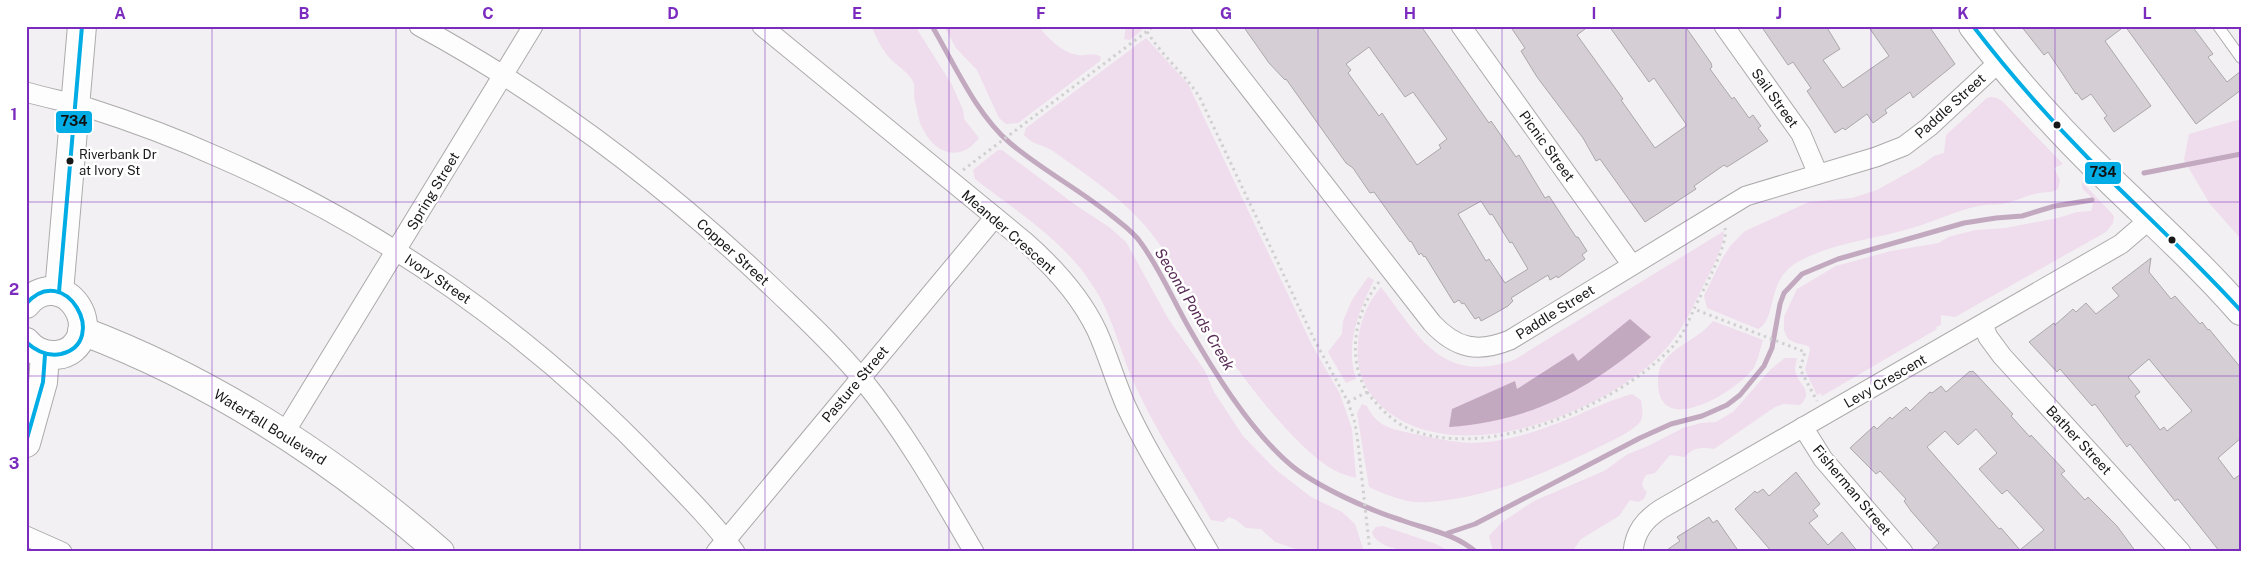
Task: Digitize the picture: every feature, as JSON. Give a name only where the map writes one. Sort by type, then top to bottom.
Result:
[{"type":"street","points":[[59,292],[82,26]]},
{"type":"street","name":"Copper Street","points":[[419,26],[504,74],[621,158],[660,189],[751,268],[801,315],[861,378],[903,435],[974,552]]},
{"type":"street","name":"Spring Street","points":[[284,432],[533,26]]},
{"type":"street","name":"Meander Crescent","points":[[762,26],[1045,259],[1082,303],[1097,331],[1126,406],[1209,552]]},
{"type":"street","name":"Paddle Street","points":[[1201,26],[1432,322],[1450,340],[1475,348],[1487,348],[1510,340],[1746,196],[1876,157],[1904,146],[1929,127],[1999,62]]},
{"type":"street","name":"Picnic Street","points":[[1461,26],[1632,265]]},
{"type":"street","name":"Sail Street","points":[[1724,26],[1801,134],[1818,174]]},
{"type":"street","points":[[1973,26],[1999,62],[2050,119],[2202,268],[2241,311]]},
{"type":"street","name":"Ivory Street","points":[[26,92],[74,104],[162,133],[220,157],[287,189],[396,252],[488,314],[570,379],[635,441],[726,548]]},
{"type":"street","name":"Pasture Street","points":[[726,548],[861,378],[995,217]]},
{"type":"street","name":"Levy Crescent","points":[[1633,552],[1639,530],[1652,515],[2121,244],[2150,219]]},
{"type":"street","points":[[26,304],[38,294],[49,291],[59,292],[76,304],[81,314],[82,331],[74,345],[66,352],[55,356],[36,348]]},
{"type":"street","name":"Bather Street","points":[[1983,325],[1988,337],[2002,356],[2181,552]]},
{"type":"street","name":"Waterfall Boulevard","points":[[82,331],[149,359],[197,382],[284,432],[351,478],[440,552]]},
{"type":"street","points":[[26,442],[43,382],[36,348]]},
{"type":"street","name":"Fisherman Street","points":[[1803,427],[1823,459],[1903,552]]},
{"type":"street","points":[[26,536],[62,552]]},
{"type":"lane","points":[[2218,26],[2241,58]]},
{"type":"path","points":[[1144,26],[1189,81],[1200,98],[1314,339],[1348,402],[1355,423],[1358,443],[1370,552]]},
{"type":"path","points":[[967,167],[1154,26]]},
{"type":"path","points":[[1380,281],[1373,289],[1363,311],[1355,343],[1358,373],[1367,392],[1384,411],[1404,426],[1434,435],[1486,438],[1545,425],[1584,408],[1638,377],[1674,345],[1694,309],[1723,247],[1726,233],[1725,226]]},
{"type":"path","points":[[1694,309],[1805,352],[1800,368],[1819,404]]},
{"type":"path","points":[[1348,402],[1367,392]]},
{"type":"shaded area","points":[[871,26],[915,26],[952,85],[963,110],[964,119],[979,138],[971,146],[955,153],[947,152],[939,148],[926,135],[920,123],[912,80],[885,53]]},
{"type":"shaded area","points":[[944,26],[1038,26],[1051,40],[1066,51],[1077,55],[1093,54],[1101,57],[1100,61],[1018,123],[1006,124],[999,118],[977,70],[956,48]]},
{"type":"shaded area","points":[[1126,26],[1140,26],[1142,30],[1130,40],[1124,39]]},
{"type":"shaded area","points":[[1146,38],[1188,84],[1312,345],[1340,394],[1352,429],[1356,478],[1338,472],[1322,462],[1286,429],[1268,408],[1222,347],[1160,245],[1139,219],[1120,201],[1086,175],[1053,151],[1024,135],[1026,128]]},
{"type":"shaded area","points":[[1991,97],[2003,102],[2063,164],[2054,168],[2060,180],[2058,189],[2007,203],[1966,209],[1912,228],[1838,246],[1810,256],[1796,263],[1780,280],[1768,317],[1758,329],[1707,308],[1704,296],[1722,259],[1731,245],[1745,231],[1809,202],[1852,198],[1877,190],[1934,156],[1944,153],[1946,135],[1987,98]]},
{"type":"shaded area","points":[[2241,119],[2241,239],[2210,204],[2184,160],[2189,134]]},
{"type":"shaded area","points":[[998,150],[1002,150],[1077,206],[1109,227],[1126,242],[1169,320],[1205,371],[1214,392],[1243,436],[1276,470],[1311,497],[1342,512],[1355,524],[1364,552],[1305,552],[1275,542],[1261,529],[1246,528],[1229,517],[1223,522],[1211,520],[1144,404],[1130,374],[1106,310],[1082,270],[1069,255],[1039,228],[975,179],[973,170]]},
{"type":"shaded area","points":[[2082,182],[2114,216],[2113,223],[2106,232],[1955,317],[1941,315],[1941,325],[1936,327],[1937,329],[1822,396],[1821,393],[1817,395],[1805,370],[1810,350],[1809,346],[1788,339],[1784,330],[1784,317],[1797,289],[1836,266],[1891,251],[1939,243],[1948,237],[1976,230],[2006,228],[2058,218],[2077,212],[2091,211],[2094,200],[2082,188]]},
{"type":"shaded area","points":[[1724,231],[1714,265],[1687,319],[1666,349],[1647,367],[1621,386],[1591,403],[1557,418],[1521,429],[1484,435],[1449,434],[1416,427],[1387,411],[1376,401],[1361,375],[1358,360],[1358,340],[1362,321],[1370,303],[1381,287],[1421,339],[1435,352],[1450,361],[1468,366],[1489,366],[1514,360]]},
{"type":"shaded area","points":[[1368,277],[1374,280],[1358,316],[1353,341],[1353,366],[1356,379],[1346,383],[1328,352],[1342,334],[1343,321],[1352,300]]},
{"type":"shaded area","points":[[1630,319],[1651,337],[1605,373],[1558,400],[1533,410],[1479,424],[1449,427],[1452,409],[1515,381],[1517,389],[1573,353],[1578,361]]},
{"type":"shaded area","points":[[1713,321],[1763,340],[1755,366],[1744,378],[1716,398],[1685,409],[1672,408],[1662,400],[1658,385],[1660,368],[1674,351],[1701,333]]},
{"type":"shaded area","points":[[1785,358],[1797,358],[1795,370],[1806,392],[1804,400],[1800,405],[1783,404],[1775,407],[1714,449],[1698,448],[1691,451],[1685,457],[1670,455],[1655,473],[1646,475],[1643,480],[1643,488],[1647,492],[1644,499],[1638,502],[1630,500],[1619,516],[1581,539],[1572,552],[1493,552],[1489,536],[1501,523],[1534,501],[1604,471],[1628,454],[1683,428],[1701,423],[1716,422],[1733,412],[1771,369]]},
{"type":"shaded area","points":[[1632,394],[1641,400],[1642,417],[1636,426],[1614,440],[1577,458],[1515,483],[1472,496],[1427,502],[1412,502],[1369,487],[1357,413],[1362,404],[1367,406],[1375,418],[1390,428],[1442,440],[1475,443],[1512,438],[1536,431]]},
{"type":"shaded area","points":[[1383,526],[1436,544],[1451,552],[1407,551],[1384,545],[1376,539],[1372,532],[1376,527]]},
{"type":"building","points":[[1243,26],[1421,26],[1489,123],[1491,121],[1516,157],[1519,155],[1545,198],[1549,196],[1576,237],[1578,237],[1587,251],[1582,255],[1585,259],[1558,278],[1557,276],[1550,280],[1548,275],[1511,298],[1513,301],[1508,306],[1494,314],[1481,321],[1479,317],[1475,319],[1464,303],[1462,304],[1459,300],[1454,303],[1425,256],[1421,253],[1419,255],[1411,241],[1374,192],[1370,193],[1353,168],[1346,163],[1286,79],[1269,63]],"holes":[[[1369,47],[1405,97],[1413,92],[1447,139],[1439,145],[1441,148],[1417,165],[1382,113],[1379,116],[1348,73],[1351,70],[1346,64]],[[1481,201],[1490,215],[1492,214],[1510,243],[1512,242],[1528,269],[1505,283],[1489,259],[1486,261],[1458,214]]]},
{"type":"building","points":[[1510,26],[1589,26],[1577,35],[1623,99],[1621,100],[1655,148],[1686,126],[1686,124],[1654,78],[1649,82],[1609,26],[1685,26],[1711,63],[1712,67],[1710,69],[1749,118],[1753,115],[1761,126],[1758,128],[1768,141],[1727,167],[1724,165],[1694,186],[1696,189],[1645,222],[1600,159],[1596,161],[1583,138],[1537,77],[1521,51],[1525,48]]},
{"type":"building","points":[[1761,26],[1826,26],[1840,49],[1823,60],[1843,88],[1889,56],[1868,26],[1929,26],[1955,64],[1913,98],[1910,92],[1885,110],[1887,113],[1873,123],[1867,114],[1845,130],[1843,128],[1835,133],[1807,91],[1811,88],[1793,62],[1788,65]]},
{"type":"building","points":[[2021,26],[2125,26],[2105,41],[2151,106],[2114,132],[2104,118],[2107,116],[2091,94],[2082,100],[2048,52],[2044,55]]},
{"type":"building","points":[[2125,26],[2192,26],[2213,54],[2208,57],[2227,82],[2241,71],[2241,90],[2196,124]]},
{"type":"building","points":[[2151,258],[2149,272],[2171,299],[2175,296],[2200,324],[2202,322],[2241,368],[2241,438],[2218,458],[2234,479],[2241,474],[2241,552],[2220,552],[2178,499],[2175,501],[2130,444],[2127,447],[2095,404],[2092,406],[2060,369],[2057,372],[2029,342],[2054,323],[2055,325],[2073,309],[2076,312],[2086,303],[2096,314],[2119,296],[2112,288]],"holes":[[[2149,359],[2192,411],[2167,431],[2164,427],[2160,430],[2135,396],[2140,392],[2128,377]]]},
{"type":"building","points":[[1970,371],[1973,371],[2013,414],[2011,416],[2030,437],[2031,435],[2065,471],[2061,474],[2085,500],[2088,497],[2117,526],[2136,552],[1929,552],[1939,543],[1911,511],[1904,501],[1906,499],[1880,471],[1876,474],[1850,448],[1874,426],[1877,429],[1890,417],[1892,419],[1906,407],[1910,411],[1930,392],[1932,393],[1941,386],[1946,392]],"holes":[[[1976,429],[1997,453],[1979,469],[2002,494],[2007,490],[2044,530],[2020,550],[2001,528],[1999,529],[1927,447],[1945,431],[1958,445]]]},
{"type":"building","points":[[1796,472],[1820,504],[1813,510],[1818,516],[1809,523],[1828,545],[1842,532],[1858,552],[1772,552],[1735,509],[1755,491],[1757,493],[1763,489],[1769,496]]},
{"type":"building","points":[[1709,517],[1713,523],[1717,520],[1739,552],[1664,552],[1680,541],[1677,537]]},
{"type":"waterway","name":"Second Ponds Creek","points":[[932,26],[976,104],[998,131],[1022,153],[1100,207],[1128,228],[1138,239],[1154,263],[1189,328],[1222,383],[1249,420],[1277,452],[1303,474],[1344,497],[1388,516],[1450,536],[1476,552]]},
{"type":"waterway","points":[[2144,173],[2241,154]]},
{"type":"waterway","points":[[1448,533],[1475,524],[1640,438],[1671,424],[1702,416],[1727,405],[1740,395],[1764,366],[1772,348],[1780,304],[1784,293],[1802,274],[1838,259],[1964,223],[2022,216],[2055,206],[2092,200]]},
{"type":"transit line","name":"734","points":[[59,292],[82,26]]},
{"type":"transit line","name":"734","points":[[1973,26],[2014,77],[2073,142],[2185,252],[2241,311]]},
{"type":"transit line","name":"734","points":[[26,304],[41,293],[55,291],[67,297],[77,308],[82,321],[82,335],[75,347],[61,354],[51,355],[42,352],[26,342]]},
{"type":"transit line","name":"734","points":[[26,442],[43,382],[45,355]]},
{"type":"place","name":"Riverbank Dr at Ivory St","points":[[70,161]]}]
